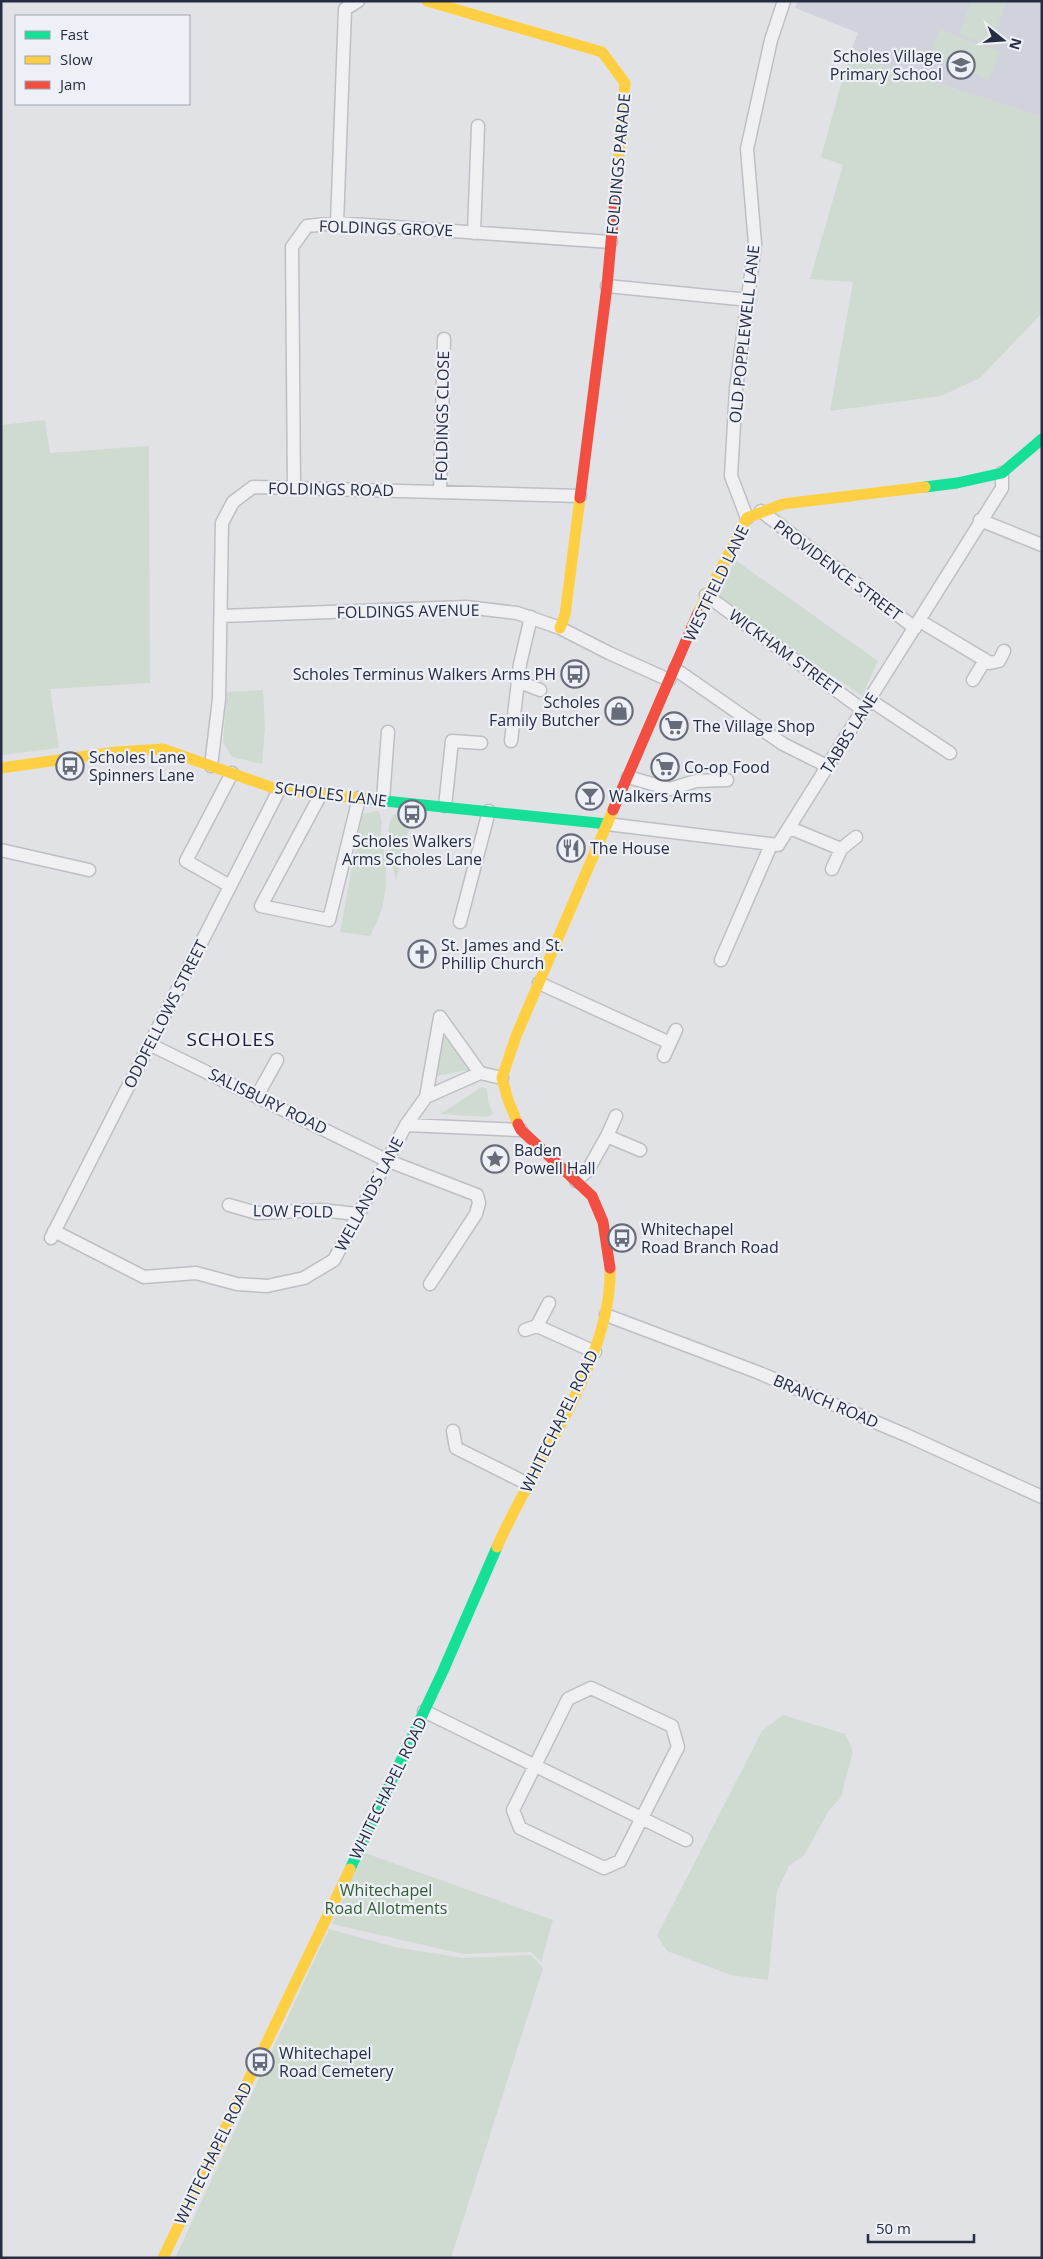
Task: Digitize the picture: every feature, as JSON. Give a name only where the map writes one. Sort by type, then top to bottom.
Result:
[{"type":"main road","name":"FOLDINGS PARADE","points":[[427,1],[602,52],[626,83],[607,286],[564,615],[560,628]]},
{"type":"main road","name":"WESTFIELD LANE","points":[[502,1078],[516,1036],[706,595],[748,518],[761,511],[783,504],[956,483],[1002,473],[1042,439]]},
{"type":"main road","name":"SCHOLES LANE","points":[[1,768],[116,752],[164,749],[279,790],[607,824]]},
{"type":"main road","points":[[502,1078],[508,1100],[522,1130]]},
{"type":"main road","name":"WHITECHAPEL ROAD","points":[[163,2258],[424,1711],[507,1524],[580,1387],[595,1352],[609,1301],[609,1255],[599,1207],[592,1196],[522,1130]]},
{"type":"street","points":[[337,223],[345,9],[358,1]]},
{"type":"street","name":"OLD POPPLEWELL LANE","points":[[748,518],[731,476],[736,389],[755,244],[747,149],[771,40],[784,1]]},
{"type":"street","points":[[474,233],[478,126]]},
{"type":"street","name":"FOLDINGS GROVE","points":[[294,488],[292,247],[307,226],[337,223],[611,242]]},
{"type":"street","points":[[607,286],[749,300]]},
{"type":"street","name":"FOLDINGS CLOSE","points":[[440,492],[444,339]]},
{"type":"street","name":"TABBS LANE","points":[[772,845],[778,845],[790,828],[827,766],[918,625],[980,520],[1002,488],[1002,473]]},
{"type":"street","name":"FOLDINGS ROAD","points":[[211,766],[219,700],[222,523],[233,502],[253,487],[580,496]]},
{"type":"street","name":"PROVIDENCE STREET","points":[[761,511],[918,625],[987,662]]},
{"type":"street","points":[[980,520],[1042,546]]},
{"type":"street","name":"WICKHAM STREET","points":[[706,595],[867,705],[950,753]]},
{"type":"street","name":"FOLDINGS AVENUE","points":[[221,616],[466,607],[517,612],[560,628],[609,653],[672,674],[783,744],[827,766]]},
{"type":"street","points":[[511,741],[517,681],[531,617]]},
{"type":"street","points":[[973,680],[987,662],[999,660],[1004,651]]},
{"type":"street","points":[[517,681],[540,690]]},
{"type":"street","points":[[383,800],[388,732]]},
{"type":"street","points":[[445,806],[452,741],[481,743]]},
{"type":"street","points":[[230,886],[186,861],[232,773]]},
{"type":"street","points":[[628,777],[670,789],[696,781],[727,780]]},
{"type":"street","name":"ODDFELLOWS STREET","points":[[53,1234],[279,790]]},
{"type":"street","points":[[322,794],[261,906],[329,920],[359,798]]},
{"type":"street","points":[[460,922],[489,812]]},
{"type":"street","points":[[607,824],[772,845],[720,960]]},
{"type":"street","points":[[790,828],[841,849]]},
{"type":"street","points":[[832,869],[841,849],[856,837]]},
{"type":"street","points":[[1,850],[88,870]]},
{"type":"street","points":[[539,984],[670,1043]]},
{"type":"street","name":"WELLANDS LANE","points":[[53,1234],[144,1277],[196,1274],[237,1284],[268,1286],[304,1278],[334,1260],[386,1160],[406,1125],[426,1097],[440,1017],[480,1073]]},
{"type":"street","points":[[664,1056],[676,1030]]},
{"type":"street","name":"SALISBURY ROAD","points":[[149,1044],[386,1160],[476,1195],[478,1203],[476,1214],[430,1284]]},
{"type":"street","points":[[257,1096],[277,1060]]},
{"type":"street","points":[[426,1097],[480,1073],[502,1078]]},
{"type":"street","points":[[576,1181],[588,1170],[616,1116]]},
{"type":"street","points":[[406,1125],[522,1130]]},
{"type":"street","points":[[607,1136],[640,1150]]},
{"type":"street","name":"LOW FOLD","points":[[229,1205],[257,1213],[321,1210],[357,1214]]},
{"type":"street","points":[[549,1303],[531,1328],[595,1352]]},
{"type":"street","name":"BRANCH ROAD","points":[[606,1315],[766,1376],[906,1435],[1042,1497]]},
{"type":"street","points":[[453,1431],[456,1448],[528,1484]]},
{"type":"street","points":[[591,1688],[672,1726],[678,1746],[620,1861],[604,1868],[520,1828],[514,1810],[536,1766],[568,1699],[591,1688]]},
{"type":"street","points":[[424,1711],[686,1840]]},
{"type":"shaded area","name":"Scholes Village Primary School","points":[[798,1],[1042,1],[1042,117],[849,55],[858,33],[795,8]]},
{"type":"green space","points":[[971,1],[1007,1],[990,45],[959,34]]},
{"type":"green space","points":[[940,29],[1000,52],[989,80],[929,57]]},
{"type":"green space","points":[[849,55],[1042,117],[1042,313],[980,378],[941,396],[830,411],[853,282],[810,279],[843,165],[821,157]]},
{"type":"green space","points":[[45,420],[50,453],[149,446],[150,683],[50,689],[59,748],[1,755],[1,425]]},
{"type":"green space","points":[[735,560],[878,661],[862,696],[718,598]]},
{"type":"green space","points":[[263,690],[265,727],[262,764],[232,757],[223,742],[227,692]]},
{"type":"green space","points":[[378,811],[382,820],[381,836],[386,868],[386,888],[382,907],[370,936],[340,932],[362,814]]},
{"type":"green space","points":[[395,814],[412,816],[396,881],[388,836],[391,820]]},
{"type":"green space","points":[[448,1036],[472,1069],[433,1077],[443,1037]]},
{"type":"green space","points":[[482,1087],[487,1089],[488,1101],[493,1114],[487,1117],[440,1114]]},
{"type":"green space","points":[[783,1715],[845,1734],[853,1751],[841,1797],[828,1812],[805,1854],[789,1866],[777,1891],[768,1980],[731,1975],[667,1951],[657,1936],[762,1731]]},
{"type":"green space","name":"Whitechapel Road Allotments","points":[[362,1852],[553,1920],[541,1962],[531,1952],[463,1954],[332,1924]]},
{"type":"green space","points":[[329,1929],[395,1947],[463,1958],[531,1955],[543,1968],[451,2258],[175,2258]]},
{"type":"traffic: fast","points":[[925,487],[957,483],[1002,473],[1042,439]]},
{"type":"traffic: fast","points":[[366,799],[607,824]]},
{"type":"traffic: fast","points":[[350,1869],[443,1671],[497,1547]]},
{"type":"traffic: slow","points":[[427,1],[602,52],[625,83],[617,176]]},
{"type":"traffic: slow","points":[[698,613],[747,518],[783,504],[925,487]]},
{"type":"traffic: slow","points":[[560,628],[565,615],[580,498]]},
{"type":"traffic: slow","points":[[1,768],[116,752],[163,749],[279,790],[366,799]]},
{"type":"traffic: slow","points":[[518,1124],[508,1100],[502,1078],[516,1036],[613,810]]},
{"type":"traffic: slow","points":[[497,1547],[585,1375],[599,1339],[607,1303],[610,1268]]},
{"type":"traffic: slow","points":[[163,2258],[350,1869]]},
{"type":"traffic: jam","points":[[580,498],[607,286],[617,176]]},
{"type":"traffic: jam","points":[[613,810],[698,613]]},
{"type":"traffic: jam","points":[[518,1124],[521,1130],[592,1196],[603,1222],[610,1268]]},
{"type":"place","name":"Scholes Village Primary School","points":[[961,65]]},
{"type":"place","name":"Scholes Terminus Walkers Arms PH","points":[[575,674]]},
{"type":"place","name":"Scholes Family Butcher","points":[[619,711]]},
{"type":"place","name":"The Village Shop","points":[[674,726]]},
{"type":"place","name":"Scholes Lane Spinners Lane","points":[[70,766]]},
{"type":"place","name":"Co-op Food","points":[[665,767]]},
{"type":"place","name":"Walkers Arms","points":[[590,796]]},
{"type":"place","name":"Scholes Walkers Arms Scholes Lane","points":[[412,814]]},
{"type":"place","name":"The House","points":[[571,848]]},
{"type":"place","name":"St. James and St. Phillip Church","points":[[422,954]]},
{"type":"place","name":"Baden Powell Hall","points":[[495,1159]]},
{"type":"place","name":"Whitechapel Road Branch Road","points":[[622,1238]]},
{"type":"place","name":"Whitechapel Road Cemetery","points":[[260,2062]]},
{"type":"district","name":"SCHOLES","points":[[231,1039]]}]
